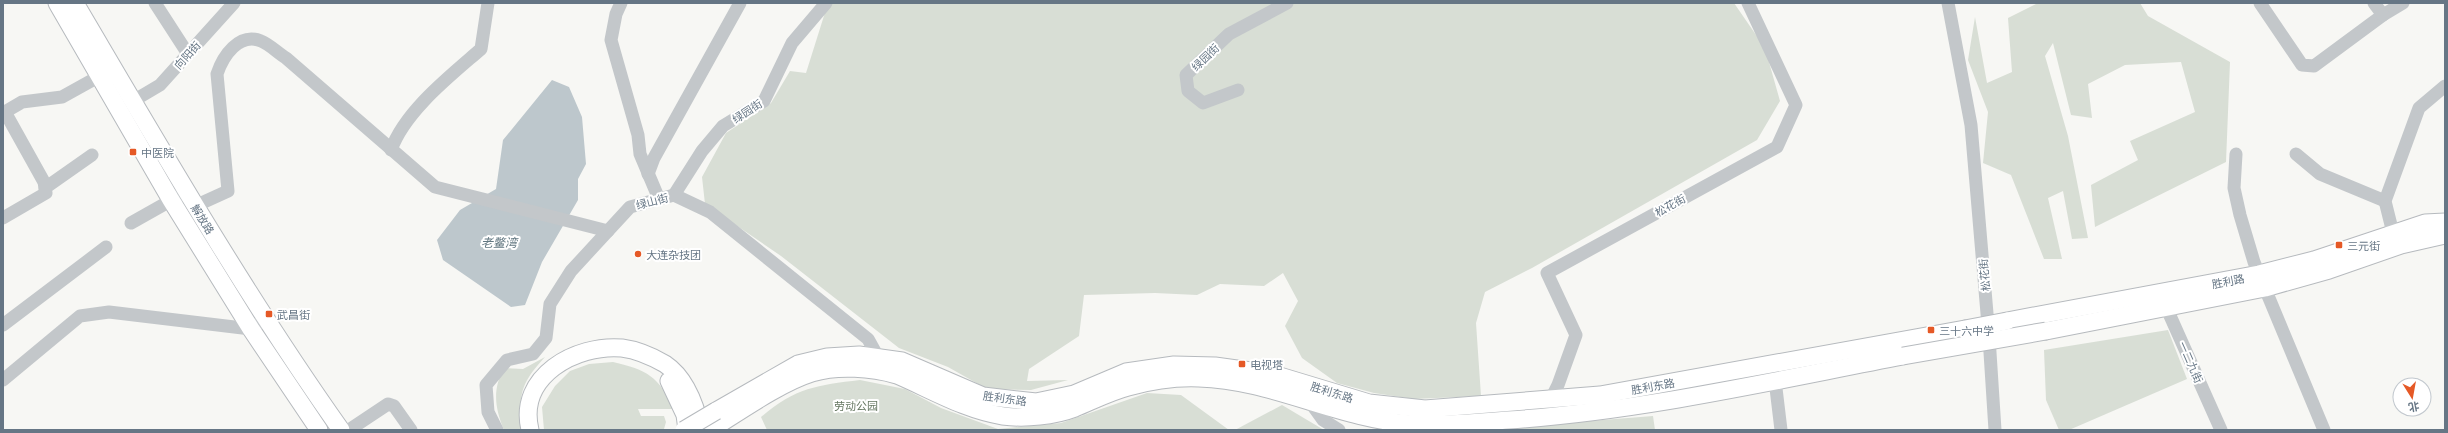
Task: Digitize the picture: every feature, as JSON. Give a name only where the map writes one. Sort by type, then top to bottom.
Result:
[{"type":"main road","name":"解放路","points":[[57,3],[106,72],[133,101],[190,199],[266,318],[341,429]]},
{"type":"main road","name":"解放路","points":[[75,3],[106,72],[171,200],[251,329],[319,430]]},
{"type":"main road","name":"胜利路","points":[[2262,281],[2314,260],[2393,233],[2425,223],[2445,222]]},
{"type":"main road","name":"胜利路","points":[[715,422],[812,373],[837,370],[884,371],[897,375],[980,412],[1006,416],[1072,409],[1126,387],[1165,380],[1198,377],[1246,384],[1383,421],[1413,424],[1456,424],[1607,411],[2046,331],[2164,301],[2262,281],[2329,270],[2401,245],[2445,235]]},
{"type":"main road","name":"胜利路","points":[[2007,321],[2164,301]]},
{"type":"main road","name":"胜利东路","points":[[684,430],[715,422],[798,364],[826,357],[859,355],[902,361],[983,396],[1036,402],[1074,394],[1126,372],[1174,365],[1215,366],[1273,374],[1369,403],[1425,409],[1550,401],[1600,395],[1745,371],[2007,321]]},
{"type":"main road","points":[[530,430],[529,410],[532,394],[540,382],[554,367],[581,353],[622,348],[641,353],[666,365],[680,380],[692,400],[701,430]]},
{"type":"main road","points":[[536,430],[537,406],[547,385],[565,369],[590,358],[615,355],[636,359],[657,370],[667,378],[678,396],[687,430]]},
{"type":"street","points":[[155,3],[188,54]]},
{"type":"street","name":"向阳街","points":[[133,101],[160,85],[234,3]]},
{"type":"street","points":[[391,150],[397,134],[439,86],[481,49],[488,3]]},
{"type":"street","points":[[621,3],[616,14],[611,40],[638,135],[640,154],[660,199]]},
{"type":"street","points":[[648,174],[654,158],[740,3]]},
{"type":"street","name":"绿园街","points":[[674,195],[702,151],[724,126],[764,101],[792,43],[826,3]]},
{"type":"street","name":"绿园街","points":[[1238,90],[1204,103],[1188,91],[1186,75],[1229,34],[1287,3]]},
{"type":"street","name":"松花街","points":[[1550,401],[1558,385],[1576,335],[1547,274],[1777,147],[1796,105],[1748,3]]},
{"type":"street","name":"松花街","points":[[1948,3],[1971,125],[1989,337],[1995,430]]},
{"type":"street","points":[[2260,3],[2302,64],[2314,66],[2383,15],[2403,3]]},
{"type":"street","points":[[2374,3],[2383,15]]},
{"type":"street","points":[[131,223],[171,200],[190,199],[228,191],[217,74],[222,59],[241,41],[247,38],[261,41],[286,58],[435,187],[608,231]]},
{"type":"street","points":[[3,218],[46,193],[44,182],[4,112],[22,102],[62,97],[106,72]]},
{"type":"street","points":[[2393,233],[2385,201],[2418,108],[2445,86]]},
{"type":"street","points":[[2236,154],[2236,194],[2240,215],[2262,281],[2324,430]]},
{"type":"street","points":[[2296,154],[2320,174],[2385,201]]},
{"type":"street","points":[[45,188],[92,155]]},
{"type":"street","name":"绿山街","points":[[497,430],[488,412],[486,385],[507,360],[532,354],[546,338],[550,304],[571,271],[630,206],[674,195],[710,212],[868,339],[878,357]]},
{"type":"street","points":[[3,325],[106,247]]},
{"type":"street","name":"一二九街","points":[[2164,301],[2220,429]]},
{"type":"street","points":[[3,380],[80,316],[109,312],[251,329],[266,318]]},
{"type":"street","points":[[1775,380],[1781,430]]},
{"type":"street","points":[[1310,402],[1323,420],[1339,430]]},
{"type":"street","points":[[341,429],[388,404],[394,406],[412,430]]},
{"type":"green space","points":[[828,3],[1734,3],[1765,48],[1780,101],[1757,140],[1532,268],[1485,292],[1476,323],[1481,396],[1414,399],[1374,393],[1337,383],[1302,358],[1285,326],[1298,301],[1283,273],[1264,286],[1220,284],[1197,295],[1155,293],[1084,295],[1079,336],[1029,369],[1027,381],[1068,380],[1031,390],[987,389],[948,367],[899,348],[781,256],[705,204],[702,177],[726,133],[771,103],[790,71],[806,73]]},
{"type":"green space","points":[[2038,3],[2140,3],[2148,16],[2230,62],[2226,162],[2095,227],[2091,185],[2138,160],[2130,141],[2195,112],[2181,62],[2125,65],[2088,84],[2092,118],[2071,115],[2053,43],[2045,56],[2068,136],[2088,238],[2072,239],[2063,191],[2048,198],[2062,259],[2044,259],[2011,175],[1983,163],[1988,112],[1968,60],[1975,17],[1987,83],[2012,72],[2008,18]]},
{"type":"green space","points":[[2168,330],[2187,379],[2069,430],[2059,430],[2046,400],[2044,350]]},
{"type":"green space","points":[[545,357],[530,375],[523,390],[520,407],[521,430],[504,430],[497,407],[496,391],[504,368],[523,369]]},
{"type":"green space","points":[[613,362],[635,368],[650,376],[657,382],[668,398],[673,409],[638,409],[641,416],[664,416],[666,422],[664,429],[544,430],[542,407],[555,386],[570,371],[589,364]]},
{"type":"green space","name":"劳动公园","points":[[860,380],[905,389],[941,408],[998,429],[1061,423],[1147,393],[1181,395],[1229,430],[767,430],[761,417],[773,407],[796,394],[819,386]]},
{"type":"green space","points":[[1282,405],[1324,430],[1235,430]]},
{"type":"green space","points":[[1653,416],[1655,430],[1516,430],[1515,427]]},
{"type":"water","name":"老鳖湾","points":[[552,80],[569,87],[582,117],[586,164],[578,179],[578,200],[542,262],[525,305],[511,307],[443,260],[437,240],[460,210],[496,189],[503,140]]},
{"type":"place","name":"中医院","points":[[133,152]]},
{"type":"place","name":"三元街","points":[[2339,245]]},
{"type":"place","name":"大连杂技团","points":[[638,254]]},
{"type":"place","name":"武昌街","points":[[269,314]]},
{"type":"place","name":"三十六中学","points":[[1931,330]]},
{"type":"place","name":"电视塔","points":[[1242,364]]}]
